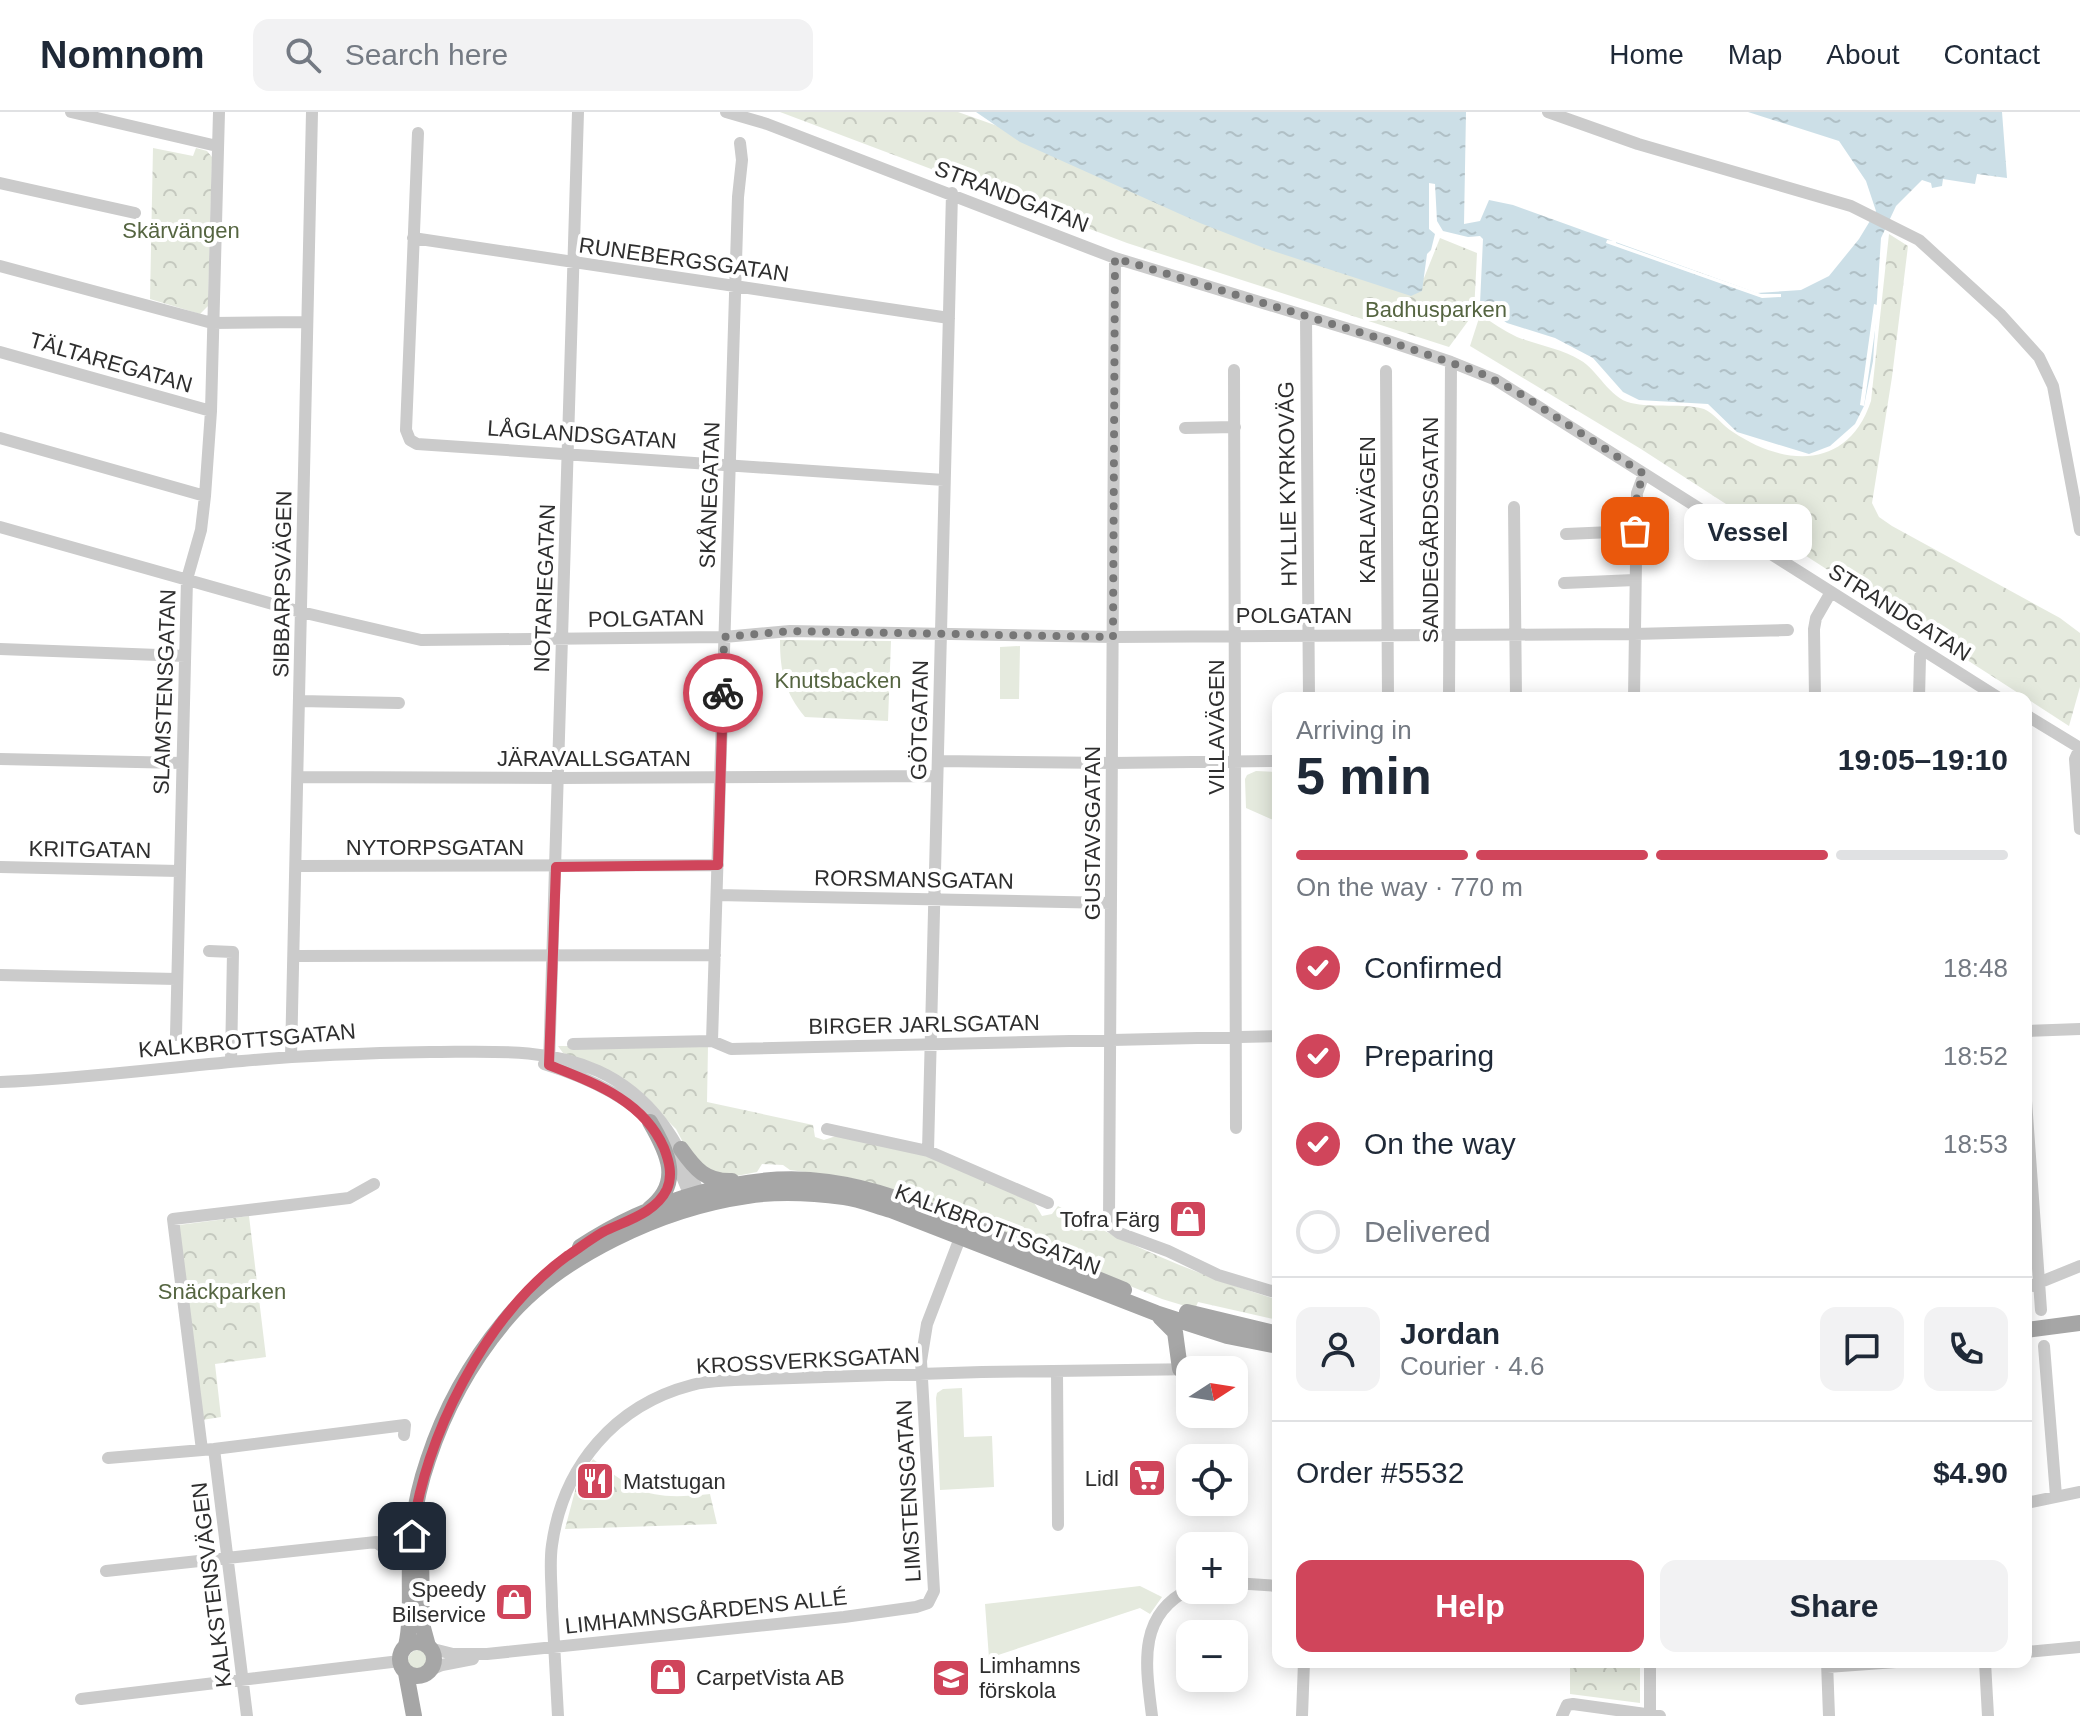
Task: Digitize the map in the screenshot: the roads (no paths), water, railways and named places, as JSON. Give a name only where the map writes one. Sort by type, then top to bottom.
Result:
[{"type":"main road","points":[[641,1215],[661,1198],[670,1178],[667,1154],[650,1122]]},
{"type":"main road","points":[[681,1149],[693,1167],[717,1181],[765,1179]]},
{"type":"main road","name":"KALKBROTTSGATAN","points":[[505,1320],[534,1283],[598,1235],[641,1215],[765,1179],[827,1181],[899,1199],[1134,1294],[1205,1318],[1272,1333]]},
{"type":"main road","name":"KALKBROTTSGATAN","points":[[694,1200],[750,1195],[846,1197],[891,1210],[1156,1313],[1227,1336],[1272,1345]]},
{"type":"main road","points":[[414,1716],[404,1660],[415,1516],[429,1458],[461,1385],[505,1320],[554,1276],[583,1256],[694,1200]]},
{"type":"main road","points":[[1156,1313],[1175,1332],[1178,1356]]},
{"type":"main road","points":[[2032,1329],[2080,1323]]},
{"type":"main road","points":[[421,1716],[421,1696],[434,1658],[422,1624],[423,1523],[432,1465],[443,1423]]},
{"type":"main road","points":[[404,1660],[418,1642],[428,1647]]},
{"type":"main road","points":[[404,1660],[415,1677],[428,1672]]},
{"type":"street","points":[[71,112],[217,146]]},
{"type":"street","name":"SLAMSTENSGATAN","points":[[176,1035],[187,579],[201,530],[211,411],[219,112]]},
{"type":"street","name":"SIBBARPSVÄGEN","points":[[291,1057],[312,112]]},
{"type":"street","name":"NOTARIEGATAN","points":[[550,1061],[578,112]]},
{"type":"street","name":"STRANDGATAN","points":[[726,112],[767,124],[952,193],[1115,258],[1451,362],[1516,391],[1989,692]]},
{"type":"street","points":[[1548,112],[1626,140],[1856,208],[1919,240],[1952,268],[2039,357],[2053,386],[2080,530]]},
{"type":"street","points":[[413,238],[418,133]]},
{"type":"street","name":"SKÅNEGATAN","points":[[712,1041],[738,197],[742,160],[740,143]]},
{"type":"street","points":[[0,183],[135,213]]},
{"type":"street","name":"GÖTGATAN","points":[[928,1151],[952,193]]},
{"type":"street","name":"RUNEBERGSGATAN","points":[[413,238],[949,318]]},
{"type":"street","name":"LÅGLANDSGATAN","points":[[413,238],[406,430],[410,440],[417,444],[944,480]]},
{"type":"street","name":"GUSTAVSGATAN","points":[[1115,258],[1111,1227],[1218,1275],[1272,1291]]},
{"type":"street","points":[[0,266],[212,323],[307,322]]},
{"type":"street","name":"HYLLIE KYRKOVÄG","points":[[1306,317],[1309,692]]},
{"type":"street","name":"TÄLTAREGATAN","points":[[0,352],[211,411]]},
{"type":"street","name":"SANDEGÅRDSGATAN","points":[[1449,692],[1451,362]]},
{"type":"street","name":"VILLAVÄGEN","points":[[1234,370],[1236,1128]]},
{"type":"street","name":"KARLAVÄGEN","points":[[1386,371],[1388,692]]},
{"type":"street","points":[[1185,428],[1235,427]]},
{"type":"street","points":[[0,438],[205,496]]},
{"type":"street","points":[[1634,692],[1635,531],[1637,493],[1644,474]]},
{"type":"street","points":[[1514,507],[1516,692]]},
{"type":"street","name":"POLGATAN","points":[[0,527],[301,612],[421,640],[724,637],[790,631],[1113,637],[1634,634],[1788,630]]},
{"type":"street","points":[[1566,534],[1635,531]]},
{"type":"street","points":[[1564,583],[1635,580]]},
{"type":"street","points":[[1815,692],[1814,629],[1816,618],[1831,592]]},
{"type":"street","points":[[0,649],[185,656]]},
{"type":"street","points":[[1919,692],[1922,650]]},
{"type":"street","points":[[299,701],[399,703]]},
{"type":"street","points":[[2032,719],[2080,748],[2075,759],[2080,829]]},
{"type":"street","points":[[0,759],[182,763]]},
{"type":"street","points":[[938,761],[1272,761]]},
{"type":"street","name":"JÄRAVALLSGATAN","points":[[298,777],[937,776]]},
{"type":"street","name":"NYTORPSGATAN","points":[[296,866],[718,865]]},
{"type":"street","name":"KRITGATAN","points":[[0,867],[179,871]]},
{"type":"street","name":"RORSMANSGATAN","points":[[717,895],[1111,903]]},
{"type":"street","points":[[209,951],[233,952],[231,1062]]},
{"type":"street","points":[[294,956],[715,955]]},
{"type":"street","points":[[0,975],[176,979]]},
{"type":"street","points":[[2032,1031],[2080,1029]]},
{"type":"street","name":"BIRGER JARLSGATAN","points":[[573,1044],[712,1041],[731,1049],[1272,1036]]},
{"type":"street","name":"KALKBROTTSGATAN","points":[[0,1082],[291,1057],[380,1053],[497,1052],[588,1067],[620,1083],[656,1116],[681,1149],[694,1200]]},
{"type":"street","name":"KALKBROTTSGATAN","points":[[550,1061],[625,1101],[650,1122],[674,1154],[694,1200]]},
{"type":"street","points":[[827,1129],[928,1151],[1048,1203]]},
{"type":"street","points":[[2032,1173],[2041,1310]]},
{"type":"street","name":"KALKSTENSVÄGEN","points":[[247,1716],[227,1558],[173,1219],[349,1198],[374,1184]]},
{"type":"street","name":"LIMSTENSGATAN","points":[[928,1603],[934,1591],[921,1375],[923,1342],[960,1238]]},
{"type":"street","points":[[2032,1286],[2080,1266]]},
{"type":"street","points":[[2044,1346],[2056,1496]]},
{"type":"street","name":"KROSSVERKSGATAN","points":[[558,1716],[551,1561],[560,1505],[587,1454],[623,1416],[657,1397],[695,1384],[1176,1369]]},
{"type":"street","points":[[1057,1371],[1058,1525]]},
{"type":"street","points":[[108,1458],[405,1425],[404,1435]]},
{"type":"street","points":[[2032,1502],[2080,1492]]},
{"type":"street","points":[[106,1571],[376,1542],[383,1547]]},
{"type":"street","points":[[1248,1584],[1272,1586]]},
{"type":"street","points":[[1152,1716],[1147,1645],[1153,1625],[1176,1597]]},
{"type":"street","name":"LIMHAMNSGÅRDENS ALLÉ","points":[[428,1647],[453,1654],[487,1654],[844,1617],[928,1603]]},
{"type":"street","points":[[2032,1651],[2080,1647]]},
{"type":"street","name":"LIMHAMNSGÅRDENS ALLÉ","points":[[428,1672],[487,1654]]},
{"type":"street","points":[[81,1699],[404,1660]]},
{"type":"street","points":[[1302,1716],[1304,1668]]},
{"type":"street","points":[[1562,1716],[1567,1705],[1573,1704],[1653,1716],[1650,1668]]},
{"type":"street","points":[[1827,1668],[1829,1716]]},
{"type":"street","points":[[1985,1668],[1988,1716]]},
{"type":"water","points":[[976,112],[1466,112],[1464,224],[1480,221],[1489,200],[1513,205],[1757,293],[1801,290],[1829,276],[1859,239],[1876,211],[1866,181],[1839,141],[1748,112],[2002,112],[2007,178],[1977,174],[1975,184],[1943,179],[1942,186],[1932,188],[1931,183],[1922,180],[1896,206],[1881,238],[1873,361],[1864,406],[1855,424],[1830,446],[1809,454],[1737,432],[1708,404],[1639,400],[1623,392],[1593,358],[1555,338],[1507,323],[1480,304],[1483,239],[1443,231],[1437,221],[1435,184],[1429,183],[1429,229],[1435,234],[1427,254],[1422,291],[1411,296],[1264,248],[1200,223],[1020,142]]},
{"type":"place","name":"Vessel","points":[[1635,531]]},
{"type":"place","name":"Tofra Färg","points":[[1188,1219]]},
{"type":"place","name":"Lidl","points":[[1147,1478]]},
{"type":"place","name":"Matstugan","points":[[595,1481]]},
{"type":"place","name":"Speedy Bilservice","points":[[514,1602]]},
{"type":"place","name":"CarpetVista AB","points":[[668,1677]]},
{"type":"place","name":"Limhamns förskola","points":[[951,1678]]},
{"type":"park label","name":"Skärvängen","points":[[181,230]]},
{"type":"park label","name":"Badhusparken","points":[[1436,309]]},
{"type":"park label","name":"Knutsbacken","points":[[838,680]]},
{"type":"park label","name":"Snäckparken","points":[[222,1291]]}]
